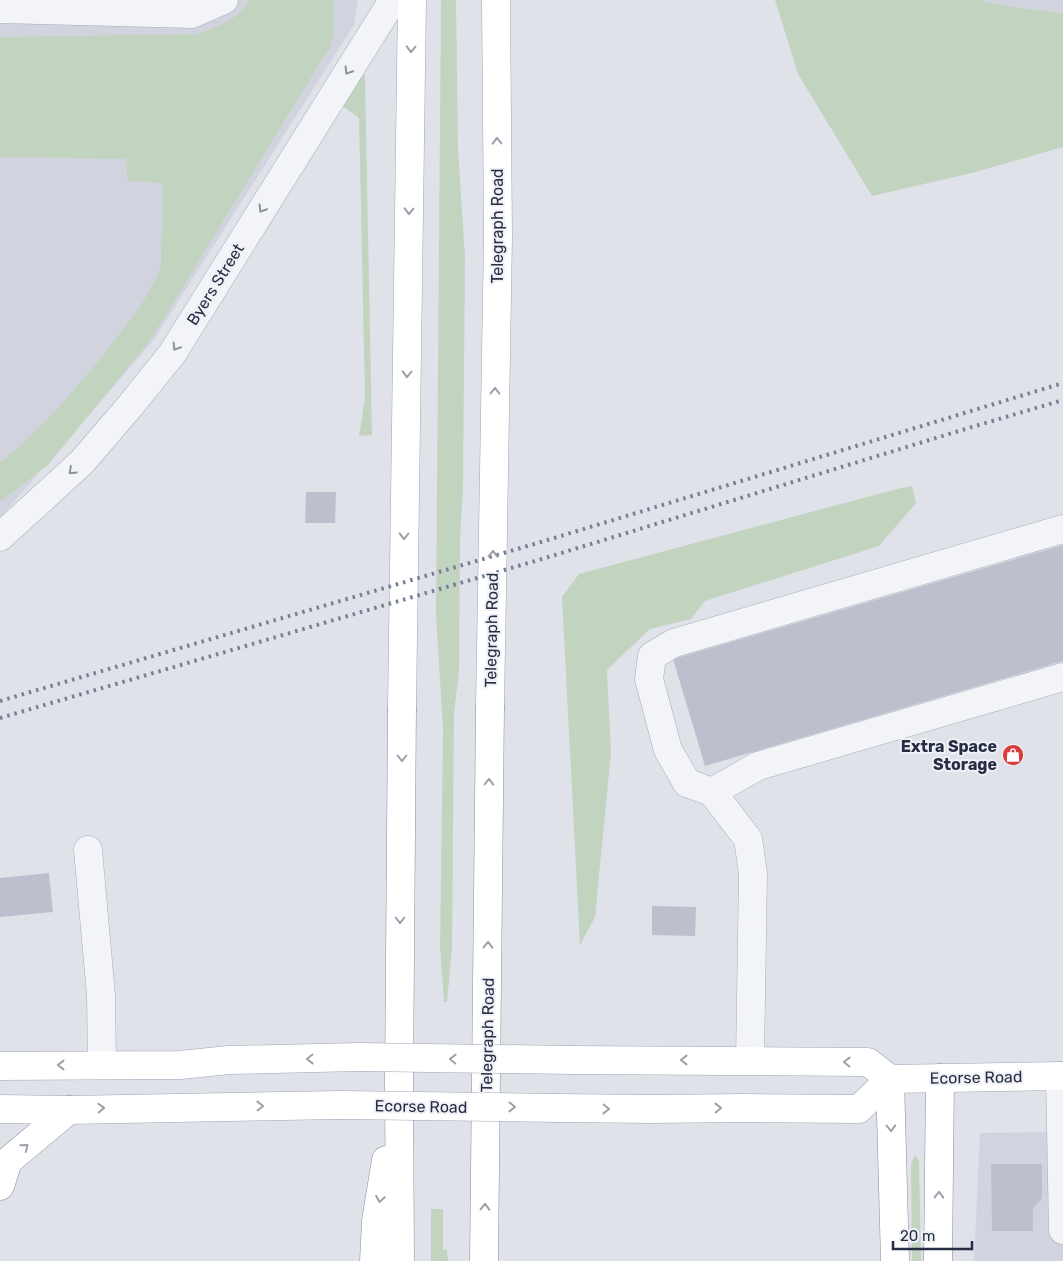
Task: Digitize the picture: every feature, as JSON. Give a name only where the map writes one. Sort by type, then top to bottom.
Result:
[{"type":"main road","points":[[400,1261],[399,1082],[402,709],[412,0]]},
{"type":"main road","name":"Telegraph Road","points":[[485,1259],[490,708],[498,236],[496,0]]},
{"type":"main road","points":[[0,1066],[180,1065],[229,1060],[359,1058],[868,1062],[890,1079],[895,1261]]},
{"type":"main road","name":"Ecorse Road","points":[[0,1109],[70,1110],[341,1104],[652,1109],[859,1109],[890,1079],[1061,1076]]},
{"type":"main road","points":[[938,1261],[940,1078]]},
{"type":"main road","points":[[374,1261],[376,1221],[399,1082]]},
{"type":"main road","points":[[0,1186],[8,1161],[70,1110]]},
{"type":"street","points":[[0,9],[158,6],[192,14],[224,0]]},
{"type":"street","name":"Byers Street","points":[[0,537],[82,462],[172,354],[393,0]]},
{"type":"street","points":[[750,1061],[753,873],[748,839],[712,792],[687,783],[668,750],[649,679],[652,656],[674,643],[1063,529]]},
{"type":"street","points":[[712,792],[758,766],[1063,677]]},
{"type":"street","points":[[88,850],[101,995],[102,1065]]},
{"type":"street","points":[[1061,1076],[1063,1230]]},
{"type":"shaded area","points":[[0,0],[358,0],[354,25],[153,341],[0,518]]},
{"type":"shaded area","points":[[980,0],[1063,0],[1063,13],[1006,6]]},
{"type":"shaded area","points":[[1063,1132],[1063,1261],[974,1261],[980,1133]]},
{"type":"green space","points":[[249,0],[334,0],[334,30],[331,45],[151,339],[48,465],[0,502],[0,463],[46,420],[80,383],[127,324],[155,281],[161,264],[163,183],[129,181],[126,159],[0,157],[0,37],[197,34],[234,18]]},
{"type":"green space","points":[[441,0],[456,0],[458,149],[465,257],[459,672],[454,713],[452,948],[447,1002],[444,1002],[440,948],[443,730],[436,615]]},
{"type":"green space","points":[[775,0],[980,0],[1006,6],[1063,13],[1063,147],[972,173],[872,196],[798,74]]},
{"type":"green space","points":[[361,73],[365,77],[372,435],[359,436],[365,398],[359,118],[341,105]]},
{"type":"green space","points":[[912,486],[916,503],[879,546],[705,601],[691,619],[650,629],[607,670],[611,752],[595,917],[580,945],[562,597],[579,574]]},
{"type":"green space","points":[[916,1156],[919,1161],[921,1261],[912,1261],[911,1164]]},
{"type":"green space","points":[[431,1209],[443,1209],[443,1250],[447,1250],[448,1261],[431,1261]]},
{"type":"building","points":[[306,492],[336,492],[335,523],[305,523]]},
{"type":"building","points":[[1063,545],[1063,661],[705,766],[673,659]]},
{"type":"building","points":[[49,873],[53,912],[0,917],[0,878]]},
{"type":"building","points":[[652,906],[696,907],[695,936],[652,935]]},
{"type":"building","points":[[991,1164],[1042,1164],[1042,1198],[1033,1208],[1033,1231],[992,1231]]},
{"type":"railway","points":[[0,701],[541,542],[1063,383]]},
{"type":"railway","points":[[0,718],[542,559],[1063,400]]},
{"type":"place","name":"Extra Space Storage","points":[[1013,755]]}]
